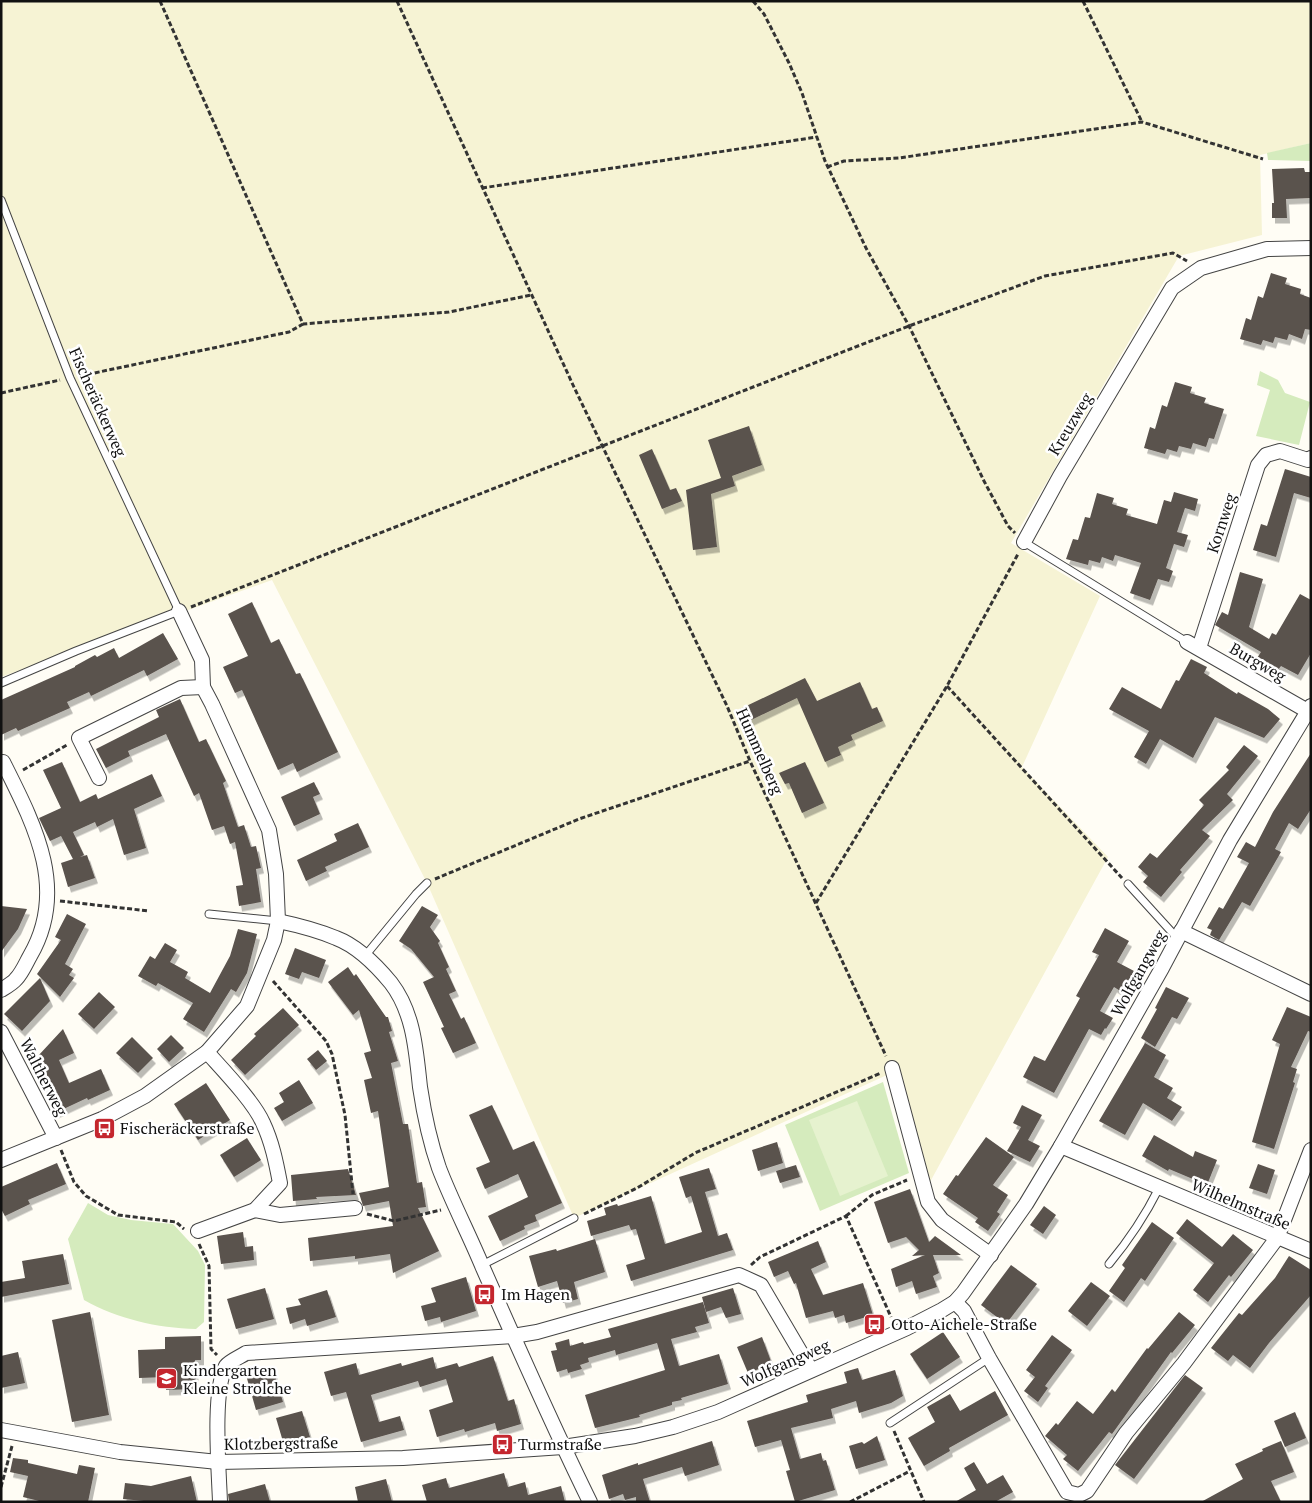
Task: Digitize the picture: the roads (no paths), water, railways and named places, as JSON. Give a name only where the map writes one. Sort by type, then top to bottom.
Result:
[{"type":"street","name":"Kreuzweg","points":[[1024,542],[1060,476],[1172,288],[1201,268],[1267,249],[1311,248]]},
{"type":"street","name":"Kornweg","points":[[1193,645],[1258,465],[1266,455],[1280,451],[1310,459]]},
{"type":"street","points":[[1,1160],[102,1119],[145,1096],[207,1052],[248,1006],[274,940],[278,921],[276,874],[269,830],[203,687],[202,660],[179,612]]},
{"type":"street","name":"Burgweg","points":[[1193,645],[1310,710]]},
{"type":"street","points":[[99,778],[78,738],[181,688],[203,687]]},
{"type":"street","name":"Wolfgangweg","points":[[563,1447],[634,1436],[673,1427],[718,1412],[769,1391],[907,1328],[955,1302],[991,1255],[1026,1204],[1061,1146],[1180,935],[1230,840],[1310,710]]},
{"type":"street","points":[[1,990],[16,979],[38,943],[44,922],[47,900],[47,877],[37,834],[29,812],[4,762]]},
{"type":"street","points":[[278,921],[337,938],[365,956],[391,984],[409,1017],[416,1044],[421,1089],[430,1137],[454,1207],[590,1502]]},
{"type":"street","points":[[1180,935],[1311,994]]},
{"type":"street","name":"Waltherweg","points":[[1,1032],[56,1138]]},
{"type":"street","points":[[195,1234],[255,1210],[280,1183],[274,1152],[263,1121],[248,1099],[207,1052]]},
{"type":"street","points":[[892,1068],[928,1202],[942,1220],[991,1255]]},
{"type":"street","name":"Wilhelmstraße","points":[[1061,1146],[1311,1251]]},
{"type":"street","points":[[955,1302],[964,1311],[989,1358],[1067,1492],[1079,1495],[1087,1491],[1126,1433],[1184,1362],[1278,1238],[1311,1150]]},
{"type":"street","points":[[255,1210],[280,1215],[354,1208]]},
{"type":"street","points":[[220,1502],[218,1462],[219,1386],[227,1365],[246,1353],[513,1336],[537,1332],[739,1275],[761,1285],[812,1370]]},
{"type":"street","name":"Klotzbergstraße","points":[[1,1430],[120,1452],[218,1462],[403,1458],[563,1447]]},
{"type":"lane","name":"Fischeräckerweg","points":[[1,200],[70,378],[179,612]]},
{"type":"lane","points":[[1024,542],[1193,645]]},
{"type":"lane","points":[[1,683],[76,651],[179,612]]},
{"type":"lane","points":[[365,956],[427,883]]},
{"type":"lane","points":[[1128,884],[1180,935]]},
{"type":"lane","points":[[209,914],[278,921]]},
{"type":"lane","points":[[1109,1264],[1136,1229],[1159,1188]]},
{"type":"lane","points":[[482,1265],[574,1218]]},
{"type":"lane","points":[[890,1423],[989,1358]]},
{"type":"place","name":"Fischeräckerstraße","points":[[104,1128]]},
{"type":"place","name":"Im Hagen","points":[[485,1294]]},
{"type":"place","name":"Otto-Aichele-Straße","points":[[875,1324]]},
{"type":"place","name":"Kindergarten Kleine Strolche","points":[[167,1379]]},
{"type":"place","name":"Turmstraße","points":[[502,1444]]}]
